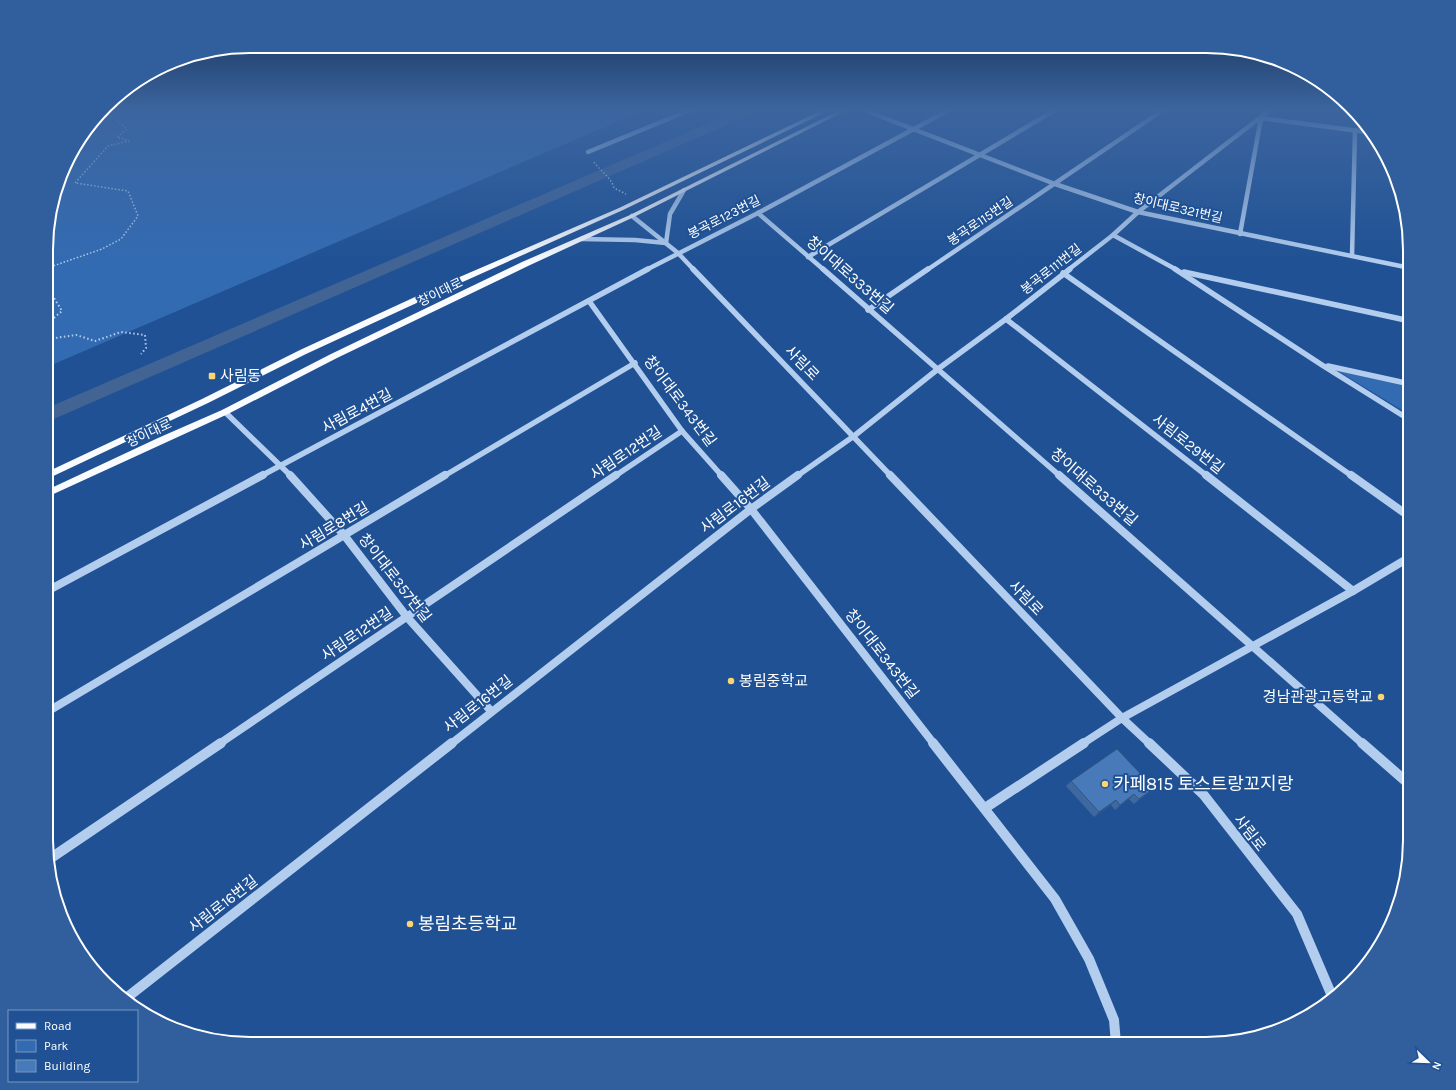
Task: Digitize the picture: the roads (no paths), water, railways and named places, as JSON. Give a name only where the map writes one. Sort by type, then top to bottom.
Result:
[{"type":"main road","name":"창이대로","points":[[53,473],[310,349],[621,209],[721,161]]},
{"type":"main road","name":"창이대로","points":[[53,491],[161,440],[225,412],[334,356],[525,264],[632,216],[742,161]]},
{"type":"main road","points":[[621,209],[632,216]]},
{"type":"street","name":"봉곡로123번길","points":[[678,253],[758,214],[854,161]]},
{"type":"street","points":[[808,257],[969,161]]},
{"type":"street","name":"창이대로321번길","points":[[994,161],[1055,184],[1138,212],[1403,267]]},
{"type":"street","name":"봉곡로115번길","points":[[868,310],[1089,161]]},
{"type":"street","name":"봉곡로111번길","points":[[854,436],[938,369],[1006,319],[1113,235],[1138,212],[1205,161]]},
{"type":"street","name":"창이대로321번길","points":[[1240,234],[1253,161]]},
{"type":"street","points":[[1352,256],[1354,161]]},
{"type":"street","points":[[581,239],[635,240],[666,243],[670,214],[684,190]]},
{"type":"street","name":"창이대로333번길","points":[[758,214],[938,369],[1403,778]]},
{"type":"street","name":"사림로","points":[[632,216],[678,253],[1122,718],[1203,794],[1297,914],[1330,992]]},
{"type":"street","points":[[1113,235],[1179,271],[1322,365],[1403,416]]},
{"type":"street","name":"사림로4번길","points":[[53,588],[678,253]]},
{"type":"street","points":[[1179,271],[1403,319]]},
{"type":"street","points":[[1063,273],[1403,512]]},
{"type":"street","name":"창이대로343번길","points":[[589,301],[682,431],[751,509],[1055,899],[1089,959],[1114,1020],[1115,1037]]},
{"type":"street","name":"사림로29번길","points":[[1006,319],[1353,591]]},
{"type":"street","name":"사림로8번길","points":[[53,708],[634,363]]},
{"type":"street","points":[[1322,365],[1403,382]]},
{"type":"street","name":"창이대로357번길","points":[[225,412],[281,466],[344,535],[407,617],[491,711]]},
{"type":"street","name":"사림로12번길","points":[[54,856],[682,431]]},
{"type":"street","name":"사림로16번길","points":[[129,995],[751,509],[854,436]]},
{"type":"street","points":[[985,808],[1122,718],[1252,645],[1353,591],[1403,561]]},
{"type":"waterway","points":[[53,413],[633,161]]},
{"type":"place","name":"사림동","points":[[212,376]]},
{"type":"place","name":"봉림중학교","points":[[731,681]]},
{"type":"place","name":"경남관광고등학교","points":[[1381,697]]},
{"type":"place","name":"카페815 토스트랑꼬지랑","points":[[1105,784]]},
{"type":"place","name":"봉림초등학교","points":[[410,924]]}]
